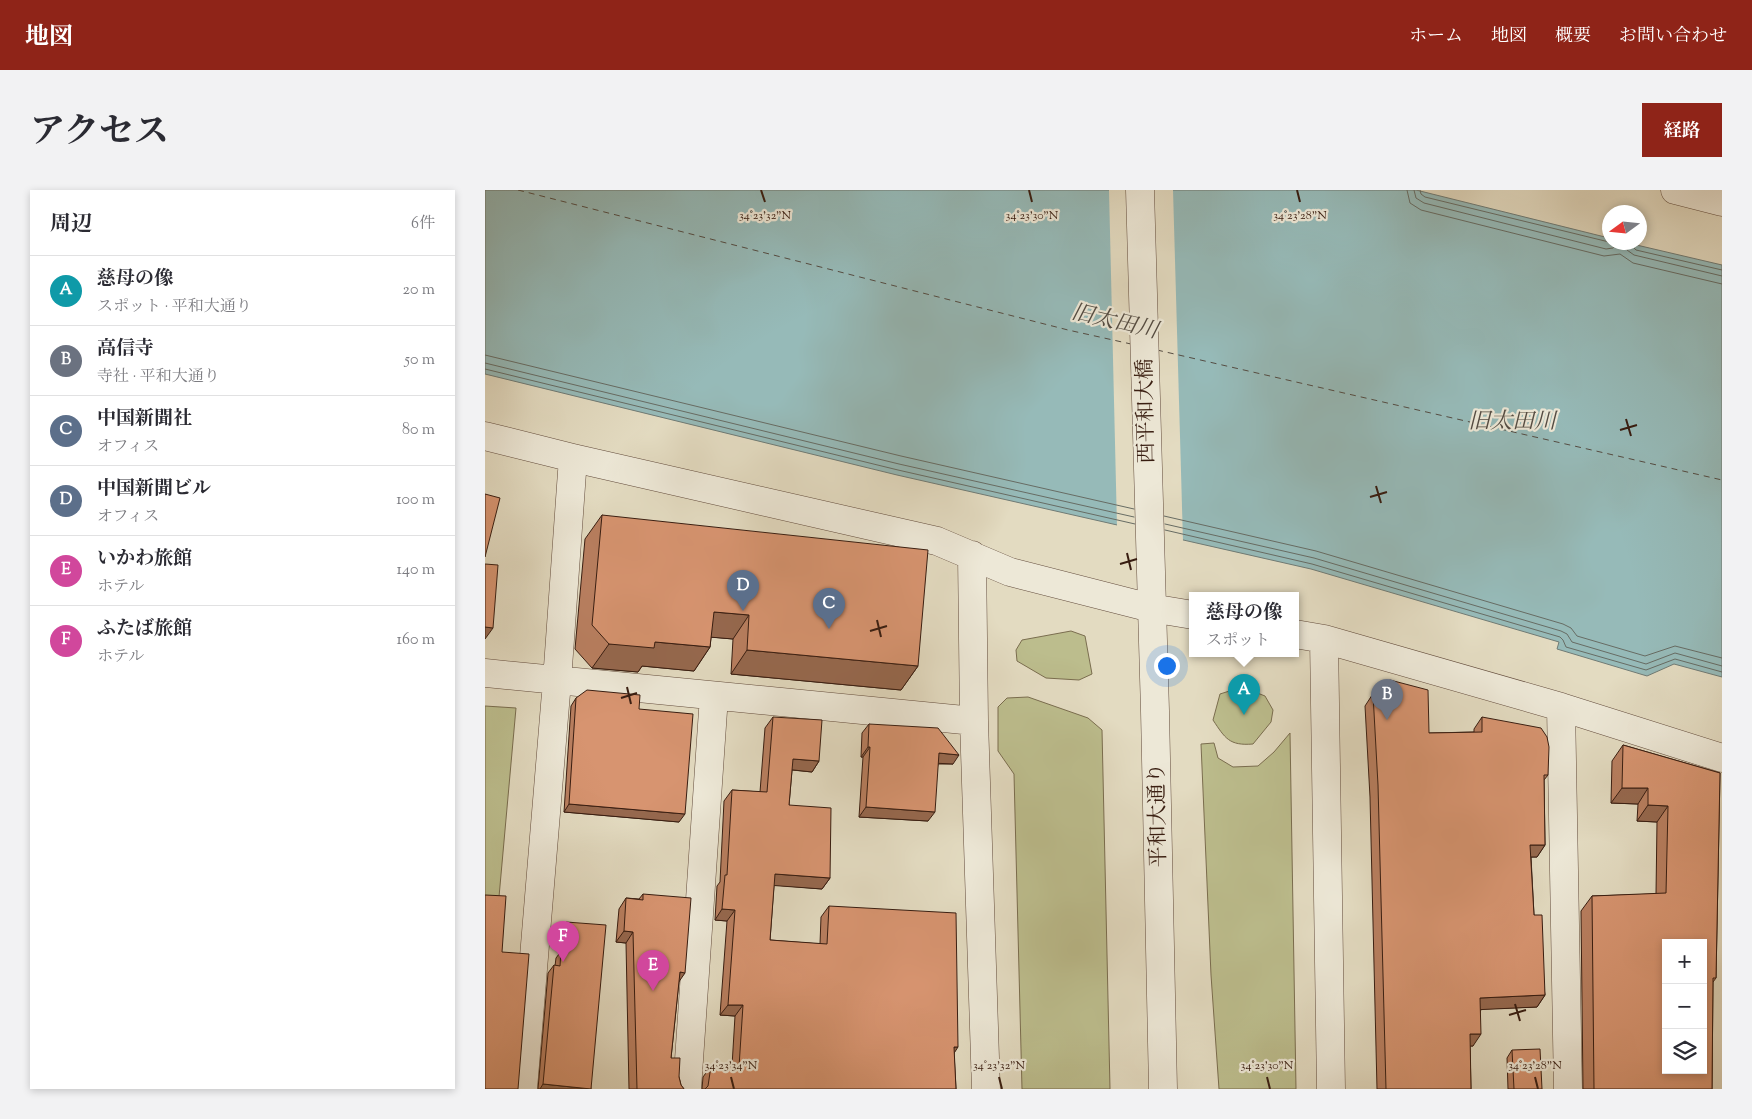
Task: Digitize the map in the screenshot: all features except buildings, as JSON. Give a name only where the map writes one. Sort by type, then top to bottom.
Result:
[{"type":"street","name":"西平和大橋","points":[[1140,190],[1149,541]]},
{"type":"street","points":[[1675,190],[1722,202]]},
{"type":"street","points":[[485,436],[573,458],[937,541],[1010,572],[1151,608],[1189,614]]},
{"type":"street","points":[[523,1089],[557,681],[573,458]]},
{"type":"street","name":"平和大通り","points":[[1149,541],[1163,1089]]},
{"type":"street","points":[[972,555],[974,721],[986,1089]]},
{"type":"street","points":[[1299,635],[1324,639],[1561,707],[1722,758]]},
{"type":"street","points":[[1324,639],[1331,1089]]},
{"type":"street","points":[[485,673],[974,721]]},
{"type":"street","points":[[687,1089],[713,696]]},
{"type":"street","points":[[1561,707],[1568,1089]]},
{"type":"green space","points":[[1071,631],[1085,636],[1092,674],[1079,680],[1046,678],[1017,661],[1016,650],[1022,640]]},
{"type":"green space","points":[[1242,687],[1265,696],[1273,710],[1271,722],[1253,744],[1238,744],[1229,740],[1213,720],[1220,694]]},
{"type":"green space","points":[[1028,697],[1088,718],[1102,730],[1110,1089],[1022,1089],[1014,774],[998,751],[998,707],[1007,698]]},
{"type":"green space","points":[[485,706],[516,708],[498,908],[485,907]]},
{"type":"green space","points":[[1290,733],[1296,1089],[1219,1089],[1211,975],[1201,744],[1214,743],[1218,758],[1233,767],[1258,766],[1274,752]]},
{"type":"water","name":"旧太田川","points":[[485,190],[1416,190],[1602,236],[1602,250],[1647,250],[1647,247],[1722,265],[1722,677],[1674,664],[1647,676],[1557,649],[1559,642],[1311,569],[897,475],[485,374]]},
{"type":"pier","points":[[1109,190],[1173,190],[1183,542],[1117,527]]},
{"type":"ferry route","points":[[518,190],[1068,330],[1131,344]]},
{"type":"ferry route","points":[[1157,350],[1722,480]]},
{"type":"place","name":"中国新聞ビル","points":[[743,611]]},
{"type":"place","name":"中国新聞社","points":[[829,629]]},
{"type":"place","name":"慈母の像","points":[[1244,715]]},
{"type":"place","name":"高信寺","points":[[1387,720]]},
{"type":"place","name":"ふたば旅館","points":[[563,962]]},
{"type":"place","name":"いかわ旅館","points":[[653,991]]}]
